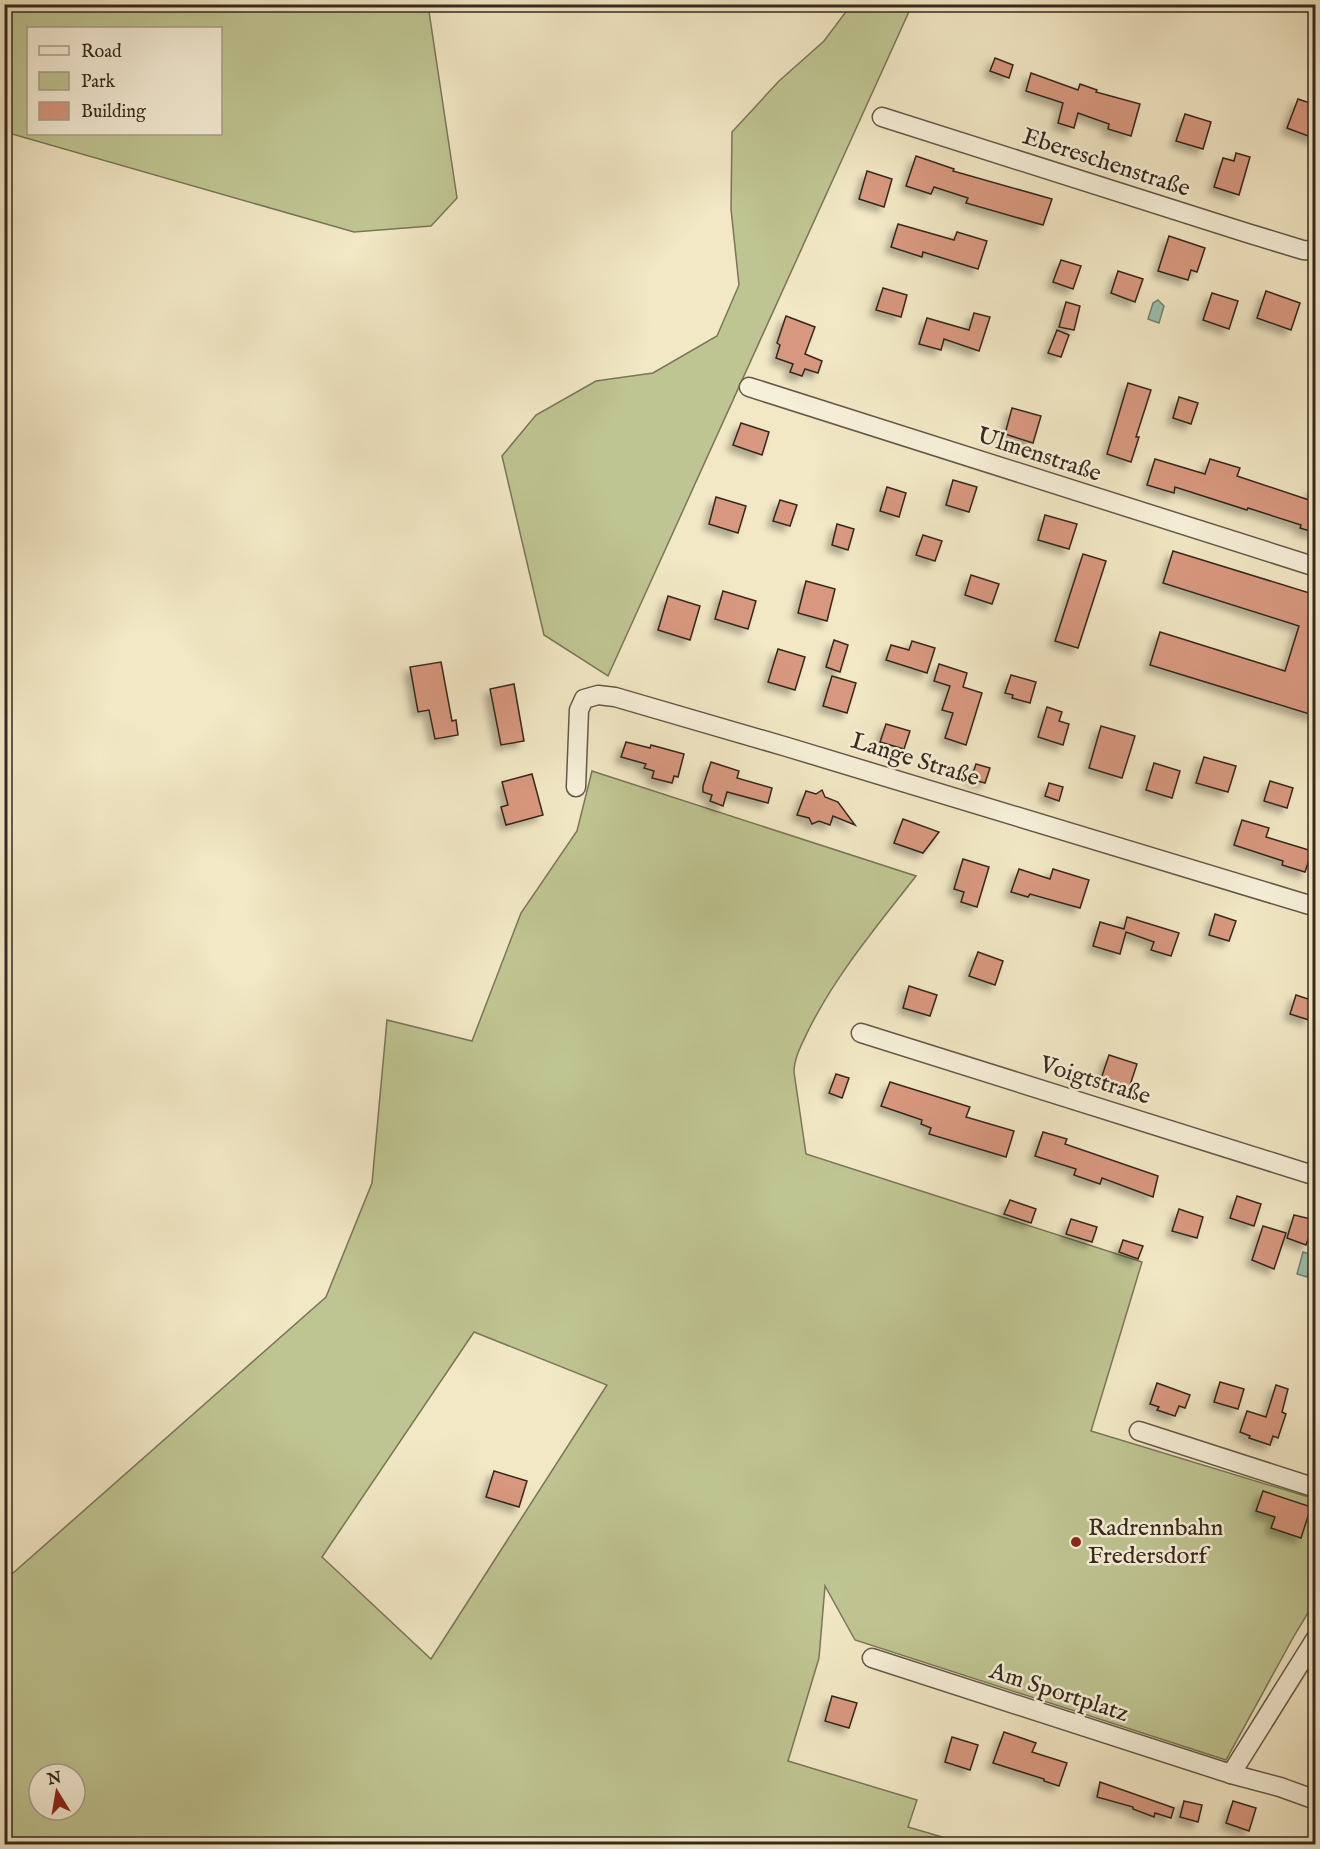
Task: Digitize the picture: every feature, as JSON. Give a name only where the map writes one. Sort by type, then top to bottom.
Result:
[{"type":"street","name":"Ebereschenstraße","points":[[882,117],[1233,229],[1303,250],[1316,251]]},
{"type":"street","name":"Ulmenstraße","points":[[749,387],[1316,567]]},
{"type":"street","name":"Lange Straße","points":[[576,787],[579,710],[584,699],[598,695],[615,697],[1316,907]]},
{"type":"street","name":"Voigtstraße","points":[[861,1033],[1316,1176]]},
{"type":"street","points":[[1139,1431],[1316,1488]]},
{"type":"street","points":[[1231,1774],[1316,1638]]},
{"type":"street","name":"Am Sportplatz","points":[[872,1658],[1316,1800]]},
{"type":"green space","points":[[4,5],[428,5],[457,198],[431,226],[354,232],[5,132]]},
{"type":"green space","points":[[851,5],[912,5],[608,676],[544,635],[502,456],[536,415],[596,381],[653,373],[717,336],[739,285],[731,209],[732,132],[779,81],[824,41]]},
{"type":"green space","points":[[592,771],[916,876],[832,988],[799,1050],[794,1072],[806,1154],[1142,1262],[1091,1431],[1315,1499],[1315,1601],[1226,1760],[855,1640],[825,1586],[819,1658],[788,1761],[917,1800],[908,1827],[966,1844],[5,1844],[4,1581],[326,1297],[372,1183],[387,1020],[472,1041],[521,913],[577,831]],"holes":[[[474,1332],[607,1385],[431,1659],[322,1557]]]},
{"type":"shaded area","points":[[1158,300],[1164,306],[1159,323],[1148,319],[1153,303]]},
{"type":"shaded area","points":[[1303,1252],[1313,1255],[1307,1277],[1297,1274]]},
{"type":"building","points":[[995,58],[1013,65],[1009,78],[990,71]]},
{"type":"building","points":[[1031,73],[1078,90],[1080,84],[1097,90],[1096,92],[1140,104],[1131,136],[1108,129],[1109,124],[1078,113],[1074,128],[1058,123],[1063,103],[1026,91]]},
{"type":"building","points":[[1298,99],[1316,105],[1316,139],[1287,128]]},
{"type":"building","points":[[1185,114],[1211,122],[1203,149],[1176,141]]},
{"type":"building","points":[[1236,153],[1250,157],[1239,195],[1214,187],[1223,158],[1234,161]]},
{"type":"building","points":[[916,156],[954,169],[953,171],[1052,199],[1043,225],[966,203],[968,198],[934,187],[931,194],[906,186]]},
{"type":"building","points":[[867,171],[892,179],[884,207],[859,199]]},
{"type":"building","points":[[898,224],[954,240],[957,232],[987,241],[978,269],[923,252],[922,257],[891,247]]},
{"type":"building","points":[[1169,236],[1205,248],[1197,272],[1191,270],[1188,280],[1158,271]]},
{"type":"building","points":[[1061,260],[1081,266],[1073,289],[1053,282]]},
{"type":"building","points":[[1118,271],[1143,279],[1135,302],[1111,293]]},
{"type":"building","points":[[883,288],[907,295],[901,317],[876,310]]},
{"type":"building","points":[[1266,291],[1300,303],[1291,330],[1257,318]]},
{"type":"building","points":[[1212,293],[1238,301],[1229,329],[1203,320]]},
{"type":"building","points":[[1066,302],[1080,306],[1074,330],[1059,327]]},
{"type":"building","points":[[974,313],[990,317],[979,351],[944,339],[941,350],[919,344],[927,318],[969,330]]},
{"type":"building","points":[[786,316],[815,327],[805,354],[822,361],[818,373],[805,369],[802,376],[790,372],[793,364],[776,358],[780,345],[777,343]]},
{"type":"building","points":[[1057,330],[1069,335],[1061,357],[1048,353]]},
{"type":"building","points":[[1128,383],[1151,390],[1136,437],[1139,437],[1131,462],[1107,454]]},
{"type":"building","points":[[1179,397],[1198,403],[1191,424],[1173,418]]},
{"type":"building","points":[[1012,408],[1041,416],[1033,443],[1005,434]]},
{"type":"building","points":[[741,423],[769,432],[762,455],[733,445]]},
{"type":"building","points":[[1155,459],[1205,474],[1210,459],[1240,468],[1237,476],[1309,500],[1312,489],[1316,489],[1316,533],[1300,528],[1301,525],[1175,487],[1174,493],[1147,485]]},
{"type":"building","points":[[953,480],[977,487],[969,512],[946,505]]},
{"type":"building","points":[[887,487],[906,493],[899,517],[880,511]]},
{"type":"building","points":[[716,497],[746,506],[738,533],[709,524]]},
{"type":"building","points":[[780,500],[797,505],[790,526],[773,521]]},
{"type":"building","points":[[1045,515],[1077,524],[1069,549],[1038,540]]},
{"type":"building","points":[[837,524],[854,529],[848,550],[832,545]]},
{"type":"building","points":[[923,535],[942,541],[935,561],[916,555]]},
{"type":"building","points":[[1173,551],[1316,595],[1316,716],[1150,665],[1160,632],[1285,671],[1299,626],[1163,583]]},
{"type":"building","points":[[1083,554],[1106,561],[1078,648],[1055,641]]},
{"type":"building","points":[[971,575],[999,584],[992,604],[965,595]]},
{"type":"building","points":[[806,581],[835,589],[827,621],[798,613]]},
{"type":"building","points":[[723,591],[756,601],[748,629],[715,619]]},
{"type":"building","points":[[668,596],[700,606],[690,640],[658,630]]},
{"type":"building","points":[[834,640],[848,645],[840,672],[826,667]]},
{"type":"building","points":[[912,641],[935,648],[927,673],[886,660],[891,645],[909,650]]},
{"type":"building","points":[[778,649],[805,657],[795,690],[768,682]]},
{"type":"building","points":[[441,662],[452,721],[456,720],[458,735],[435,739],[429,710],[418,712],[410,667]]},
{"type":"building","points":[[939,664],[967,673],[963,687],[982,693],[966,745],[945,738],[953,713],[942,710],[950,686],[934,681]]},
{"type":"building","points":[[1011,675],[1036,682],[1030,703],[1012,698],[1013,695],[1005,693]]},
{"type":"building","points":[[832,676],[856,683],[847,713],[823,706]]},
{"type":"building","points":[[514,684],[524,741],[501,745],[490,689]]},
{"type":"building","points":[[1047,707],[1062,712],[1059,721],[1069,724],[1063,745],[1038,737]]},
{"type":"building","points":[[886,724],[910,731],[904,749],[880,742]]},
{"type":"building","points":[[1101,726],[1135,736],[1122,778],[1089,768]]},
{"type":"building","points":[[626,742],[650,748],[651,745],[684,754],[678,777],[674,776],[672,783],[652,778],[654,771],[644,768],[646,764],[621,757]]},
{"type":"building","points":[[1204,757],[1236,766],[1228,792],[1196,783]]},
{"type":"building","points":[[711,762],[739,771],[737,778],[772,788],[768,803],[727,792],[723,806],[710,801],[712,795],[703,792],[703,786]]},
{"type":"building","points":[[1154,763],[1180,771],[1172,798],[1146,790]]},
{"type":"building","points":[[976,764],[990,768],[985,783],[971,779]]},
{"type":"building","points":[[532,774],[543,815],[506,825],[501,807],[508,805],[502,782]]},
{"type":"building","points":[[1270,781],[1293,788],[1287,808],[1264,801]]},
{"type":"building","points":[[1049,783],[1063,787],[1059,801],[1045,796]]},
{"type":"building","points":[[822,790],[825,797],[838,802],[855,825],[833,816],[830,825],[819,821],[812,824],[809,818],[797,815],[806,791],[816,794]]},
{"type":"building","points":[[903,819],[939,832],[923,853],[894,843]]},
{"type":"building","points":[[1242,820],[1269,828],[1266,837],[1312,851],[1305,872],[1282,865],[1283,861],[1234,845]]},
{"type":"building","points":[[963,859],[989,867],[977,907],[961,902],[964,892],[954,889]]},
{"type":"building","points":[[1019,869],[1050,879],[1053,869],[1089,880],[1080,908],[1030,894],[1028,897],[1011,892]]},
{"type":"building","points":[[1215,914],[1236,921],[1229,941],[1209,935]]},
{"type":"building","points":[[1127,917],[1179,933],[1171,956],[1151,950],[1154,942],[1126,932],[1120,954],[1093,946],[1100,922],[1124,929]]},
{"type":"building","points":[[978,952],[1003,961],[995,985],[969,976]]},
{"type":"building","points":[[909,986],[937,995],[930,1016],[903,1008]]},
{"type":"building","points":[[1296,995],[1314,1001],[1309,1020],[1290,1014]]},
{"type":"building","points":[[1109,1055],[1137,1064],[1129,1088],[1101,1079]]},
{"type":"building","points":[[836,1074],[849,1078],[842,1098],[829,1093]]},
{"type":"building","points":[[890,1082],[970,1107],[966,1117],[1014,1131],[1006,1157],[929,1134],[931,1128],[921,1124],[922,1120],[881,1106]]},
{"type":"building","points":[[1043,1132],[1067,1139],[1065,1144],[1158,1176],[1153,1197],[1102,1178],[1100,1184],[1074,1175],[1076,1169],[1035,1156]]},
{"type":"building","points":[[1237,1196],[1261,1204],[1254,1226],[1230,1218]]},
{"type":"building","points":[[1010,1200],[1036,1209],[1031,1223],[1004,1214]]},
{"type":"building","points":[[1179,1209],[1203,1217],[1197,1238],[1172,1231]]},
{"type":"building","points":[[1294,1215],[1315,1220],[1306,1245],[1287,1238]]},
{"type":"building","points":[[1071,1219],[1097,1227],[1092,1242],[1066,1234]]},
{"type":"building","points":[[1263,1226],[1286,1233],[1274,1269],[1252,1260]]},
{"type":"building","points":[[1123,1240],[1143,1246],[1138,1259],[1119,1252]]},
{"type":"building","points":[[1220,1382],[1244,1389],[1238,1409],[1214,1402]]},
{"type":"building","points":[[1157,1383],[1190,1395],[1185,1408],[1179,1406],[1175,1416],[1157,1410],[1159,1407],[1150,1404]]},
{"type":"building","points":[[1276,1385],[1288,1389],[1282,1412],[1286,1414],[1278,1438],[1273,1436],[1270,1445],[1249,1438],[1250,1436],[1240,1432],[1247,1411],[1266,1417]]},
{"type":"building","points":[[494,1471],[527,1481],[519,1507],[486,1497]]},
{"type":"building","points":[[1263,1491],[1311,1507],[1301,1538],[1271,1528],[1275,1517],[1256,1511]]},
{"type":"building","points":[[832,1696],[857,1703],[849,1728],[825,1721]]},
{"type":"building","points":[[1004,1732],[1036,1743],[1032,1752],[1067,1763],[1059,1786],[993,1763]]},
{"type":"building","points":[[952,1737],[978,1745],[970,1770],[945,1762]]},
{"type":"building","points":[[1100,1782],[1174,1808],[1171,1818],[1155,1813],[1154,1817],[1133,1809],[1133,1807],[1097,1797]]},
{"type":"building","points":[[1184,1801],[1202,1805],[1198,1822],[1180,1817]]},
{"type":"building","points":[[1233,1801],[1256,1808],[1249,1831],[1226,1823]]},
{"type":"place","name":"Radrennbahn Fredersdorf","points":[[1076,1542]]}]
